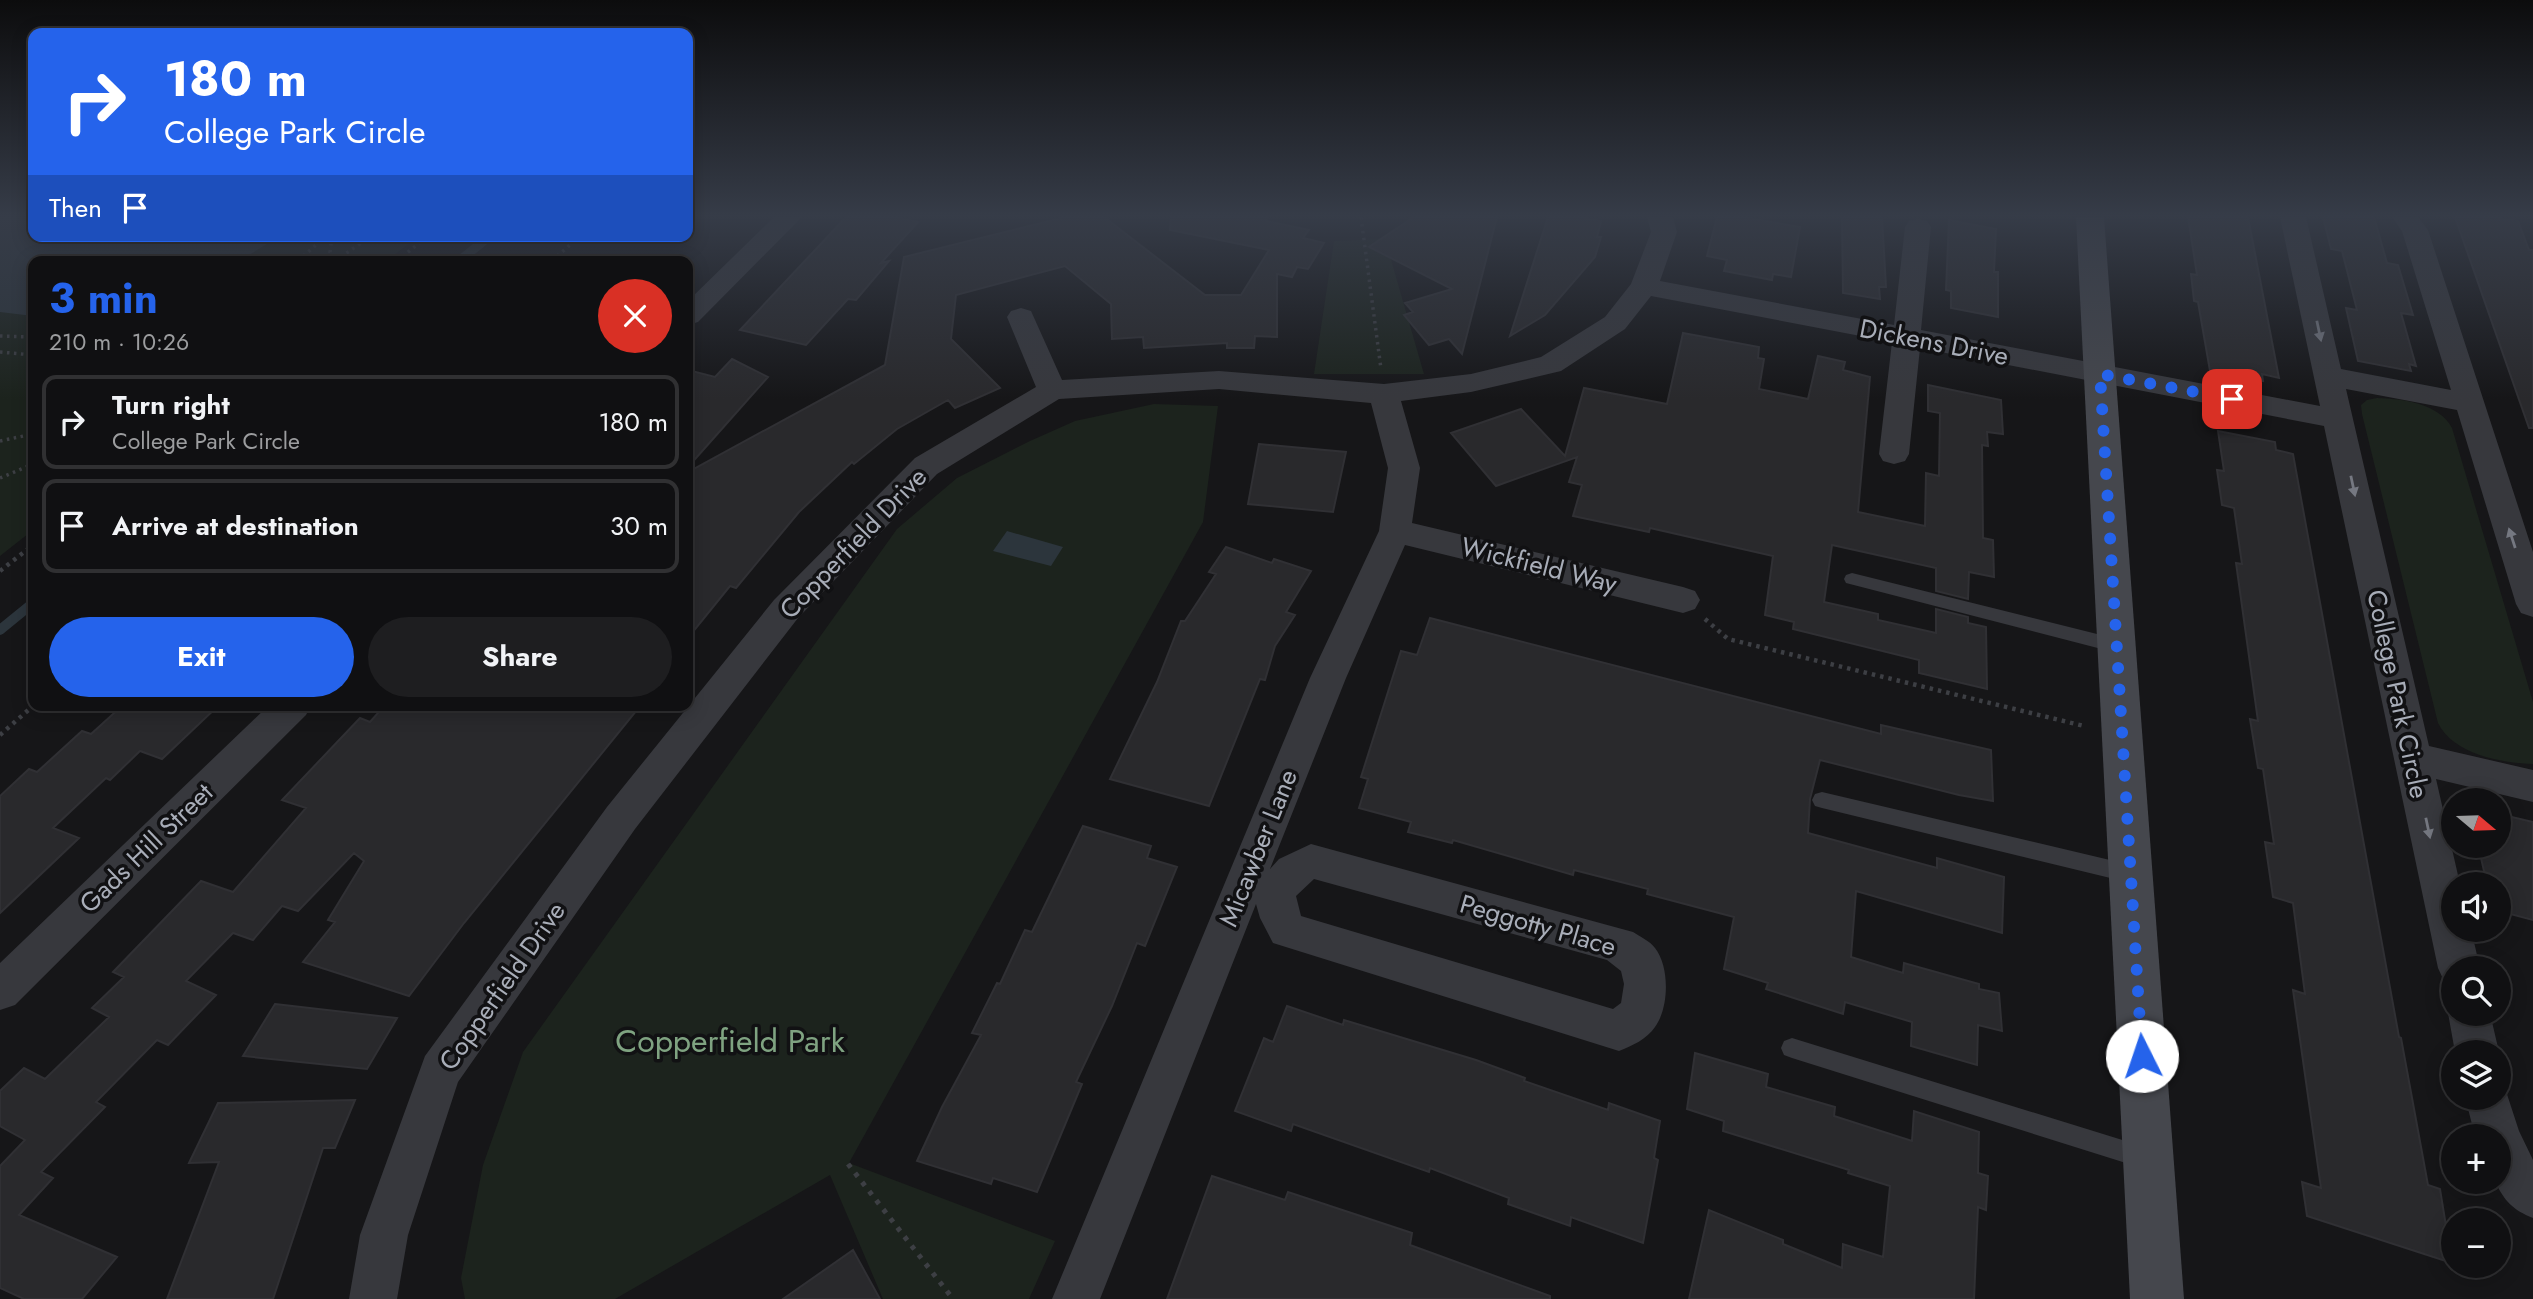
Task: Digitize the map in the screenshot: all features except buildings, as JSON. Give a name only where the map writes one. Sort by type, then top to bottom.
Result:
[{"type":"main road","points":[[2094,278],[2157,1299]]},
{"type":"street","points":[[693,311],[727,278]]},
{"type":"street","name":"Copperfield Drive","points":[[373,1299],[384,1235],[440,1071],[621,818],[786,609],[926,466],[1052,390],[1219,380],[1384,394],[1471,383],[1551,364],[1615,323],[1644,286],[1647,278]]},
{"type":"street","points":[[1894,454],[1913,278]]},
{"type":"street","name":"College Park Circle","points":[[2306,278],[2456,956]]},
{"type":"street","points":[[2430,278],[2533,604]]},
{"type":"street","name":"Dickens Drive","points":[[1644,286],[2100,374]]},
{"type":"street","points":[[1021,317],[1052,390]]},
{"type":"street","points":[[2100,374],[2338,419]]},
{"type":"street","points":[[2328,376],[2470,403]]},
{"type":"street","name":"Micawber Lane","points":[[1076,1299],[1259,888],[1328,678],[1395,531],[1404,468],[1384,394]]},
{"type":"street","name":"Wickfield Way","points":[[1395,531],[1683,600]]},
{"type":"street","name":"Gads Hill Street","points":[[0,991],[287,711]]},
{"type":"street","points":[[2413,758],[2533,786]]},
{"type":"street","name":"Peggotty Place","points":[[1311,861],[1618,945],[1640,960],[1646,984],[1640,1014],[1619,1031],[1287,930],[1259,888],[1311,861]]},
{"type":"street","points":[[2511,1164],[2519,1181],[2533,1195]]},
{"type":"lane","points":[[1852,579],[2116,646]]},
{"type":"lane","points":[[1822,800],[2131,874]]},
{"type":"lane","points":[[1792,1048],[2149,1159]]},
{"type":"path","points":[[1369,278],[1384,394]]},
{"type":"path","points":[[0,336],[28,337]]},
{"type":"path","points":[[0,352],[28,355]]},
{"type":"path","points":[[0,441],[28,435]]},
{"type":"path","points":[[0,478],[28,466]]},
{"type":"path","points":[[0,571],[28,549]]},
{"type":"path","points":[[1683,600],[1728,639],[2123,736]]},
{"type":"path","points":[[0,735],[28,710]]},
{"type":"path","points":[[848,1164],[953,1299]]},
{"type":"green space","points":[[0,278],[28,278],[28,534],[0,556]]},
{"type":"green space","points":[[1328,278],[1396,278],[1424,374],[1314,374]]},
{"type":"green space","points":[[2377,398],[2408,401],[2429,408],[2438,413],[2452,428],[2533,702],[2533,764],[2507,762],[2479,755],[2455,742],[2445,734],[2438,723],[2362,414],[2361,405],[2367,400]]},
{"type":"green space","name":"Copperfield Park","points":[[1154,404],[1218,406],[1203,522],[849,1163],[1055,1241],[1029,1299],[883,1299],[830,1175],[615,1299],[465,1299],[461,1278],[483,1165],[523,1052],[897,529],[957,478],[1030,441],[1075,421]]},
{"type":"shaded area","points":[[0,278],[28,278],[28,315],[0,312]]},
{"type":"shaded area","points":[[1007,531],[1063,547],[1051,566],[993,551]]},
{"type":"waterway","points":[[0,630],[28,607]]},
{"type":"route","points":[[2142,1056],[2100,374],[2232,399]]}]
